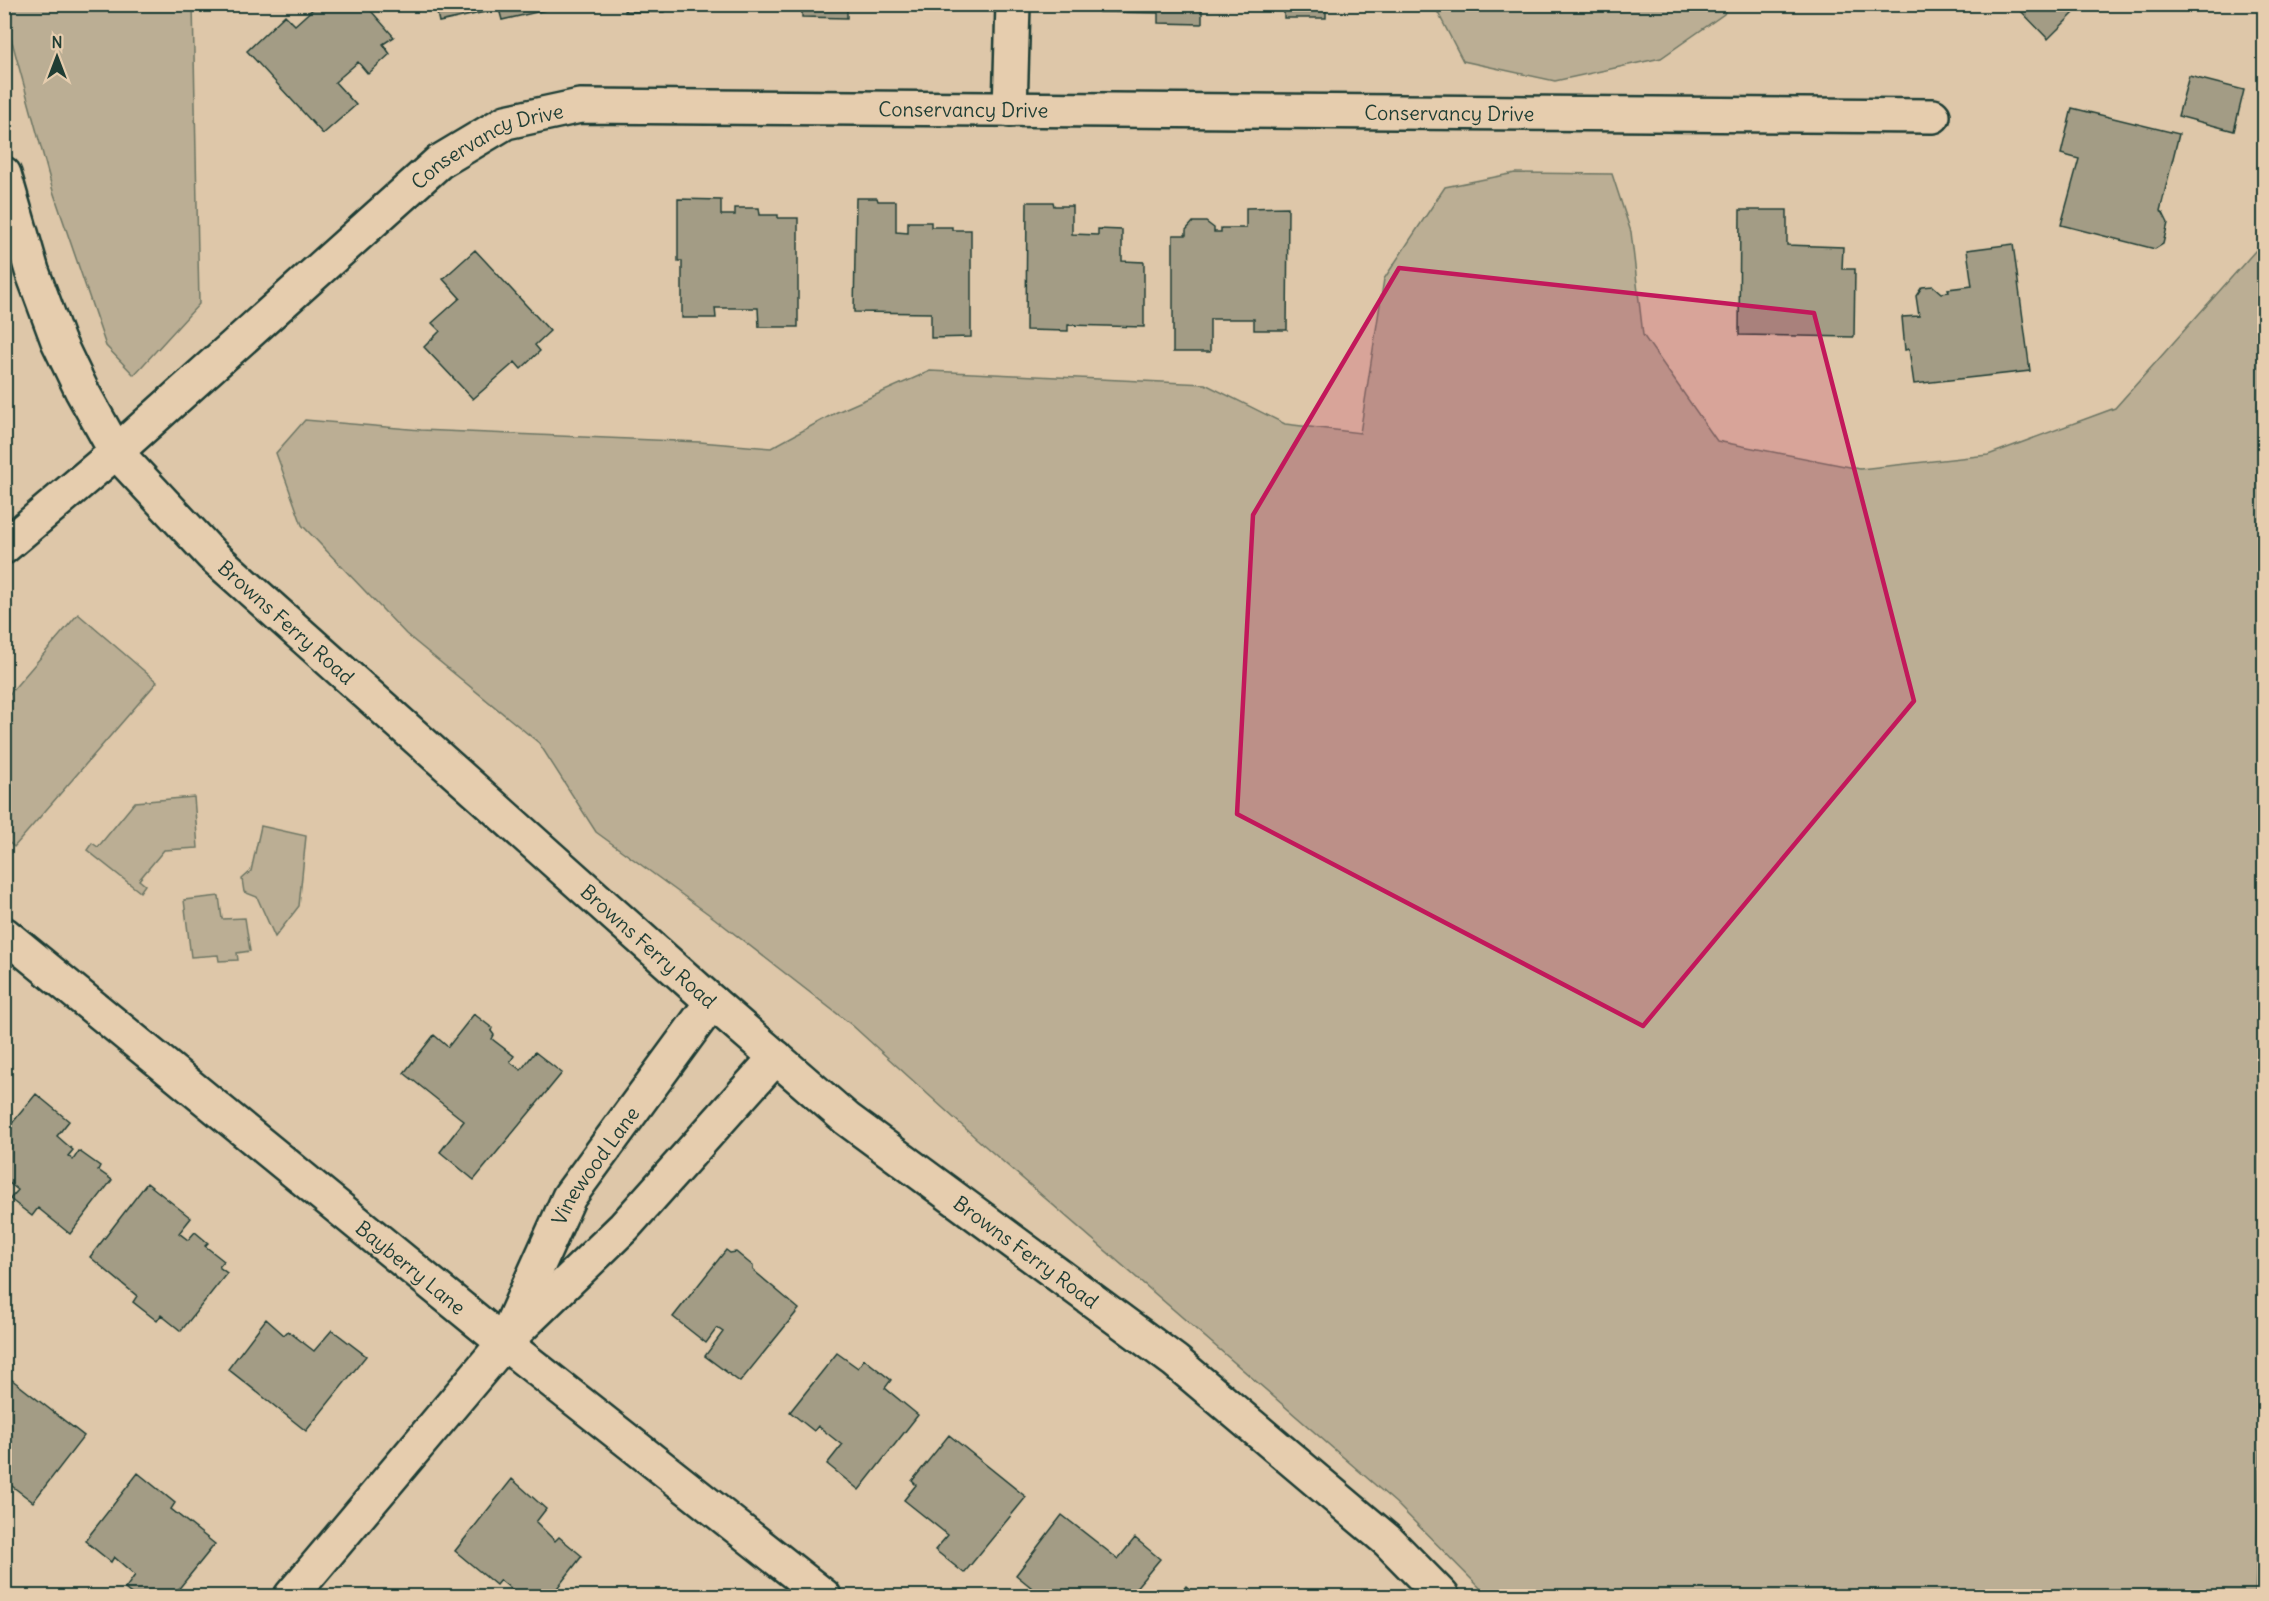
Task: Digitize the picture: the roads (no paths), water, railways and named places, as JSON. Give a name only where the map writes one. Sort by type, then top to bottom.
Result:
[{"type":"street","points":[[1010,110],[1013,4]]},
{"type":"street","name":"Conservancy Drive","points":[[4,547],[116,452],[439,162],[506,122],[580,106],[1933,116]]},
{"type":"street","name":"Browns Ferry Road","points":[[4,174],[32,271],[58,341],[82,391],[116,452],[212,555],[712,1002],[847,1119],[1175,1361],[1388,1541],[1442,1596]]},
{"type":"street","name":"Bayberry Lane","points":[[4,934],[504,1343],[824,1596]]},
{"type":"street","name":"Vinewood Lane","points":[[504,1343],[569,1197],[712,1002]]},
{"type":"street","name":"Vinewood Lane","points":[[291,1596],[504,1343],[624,1227],[776,1057]]}]
